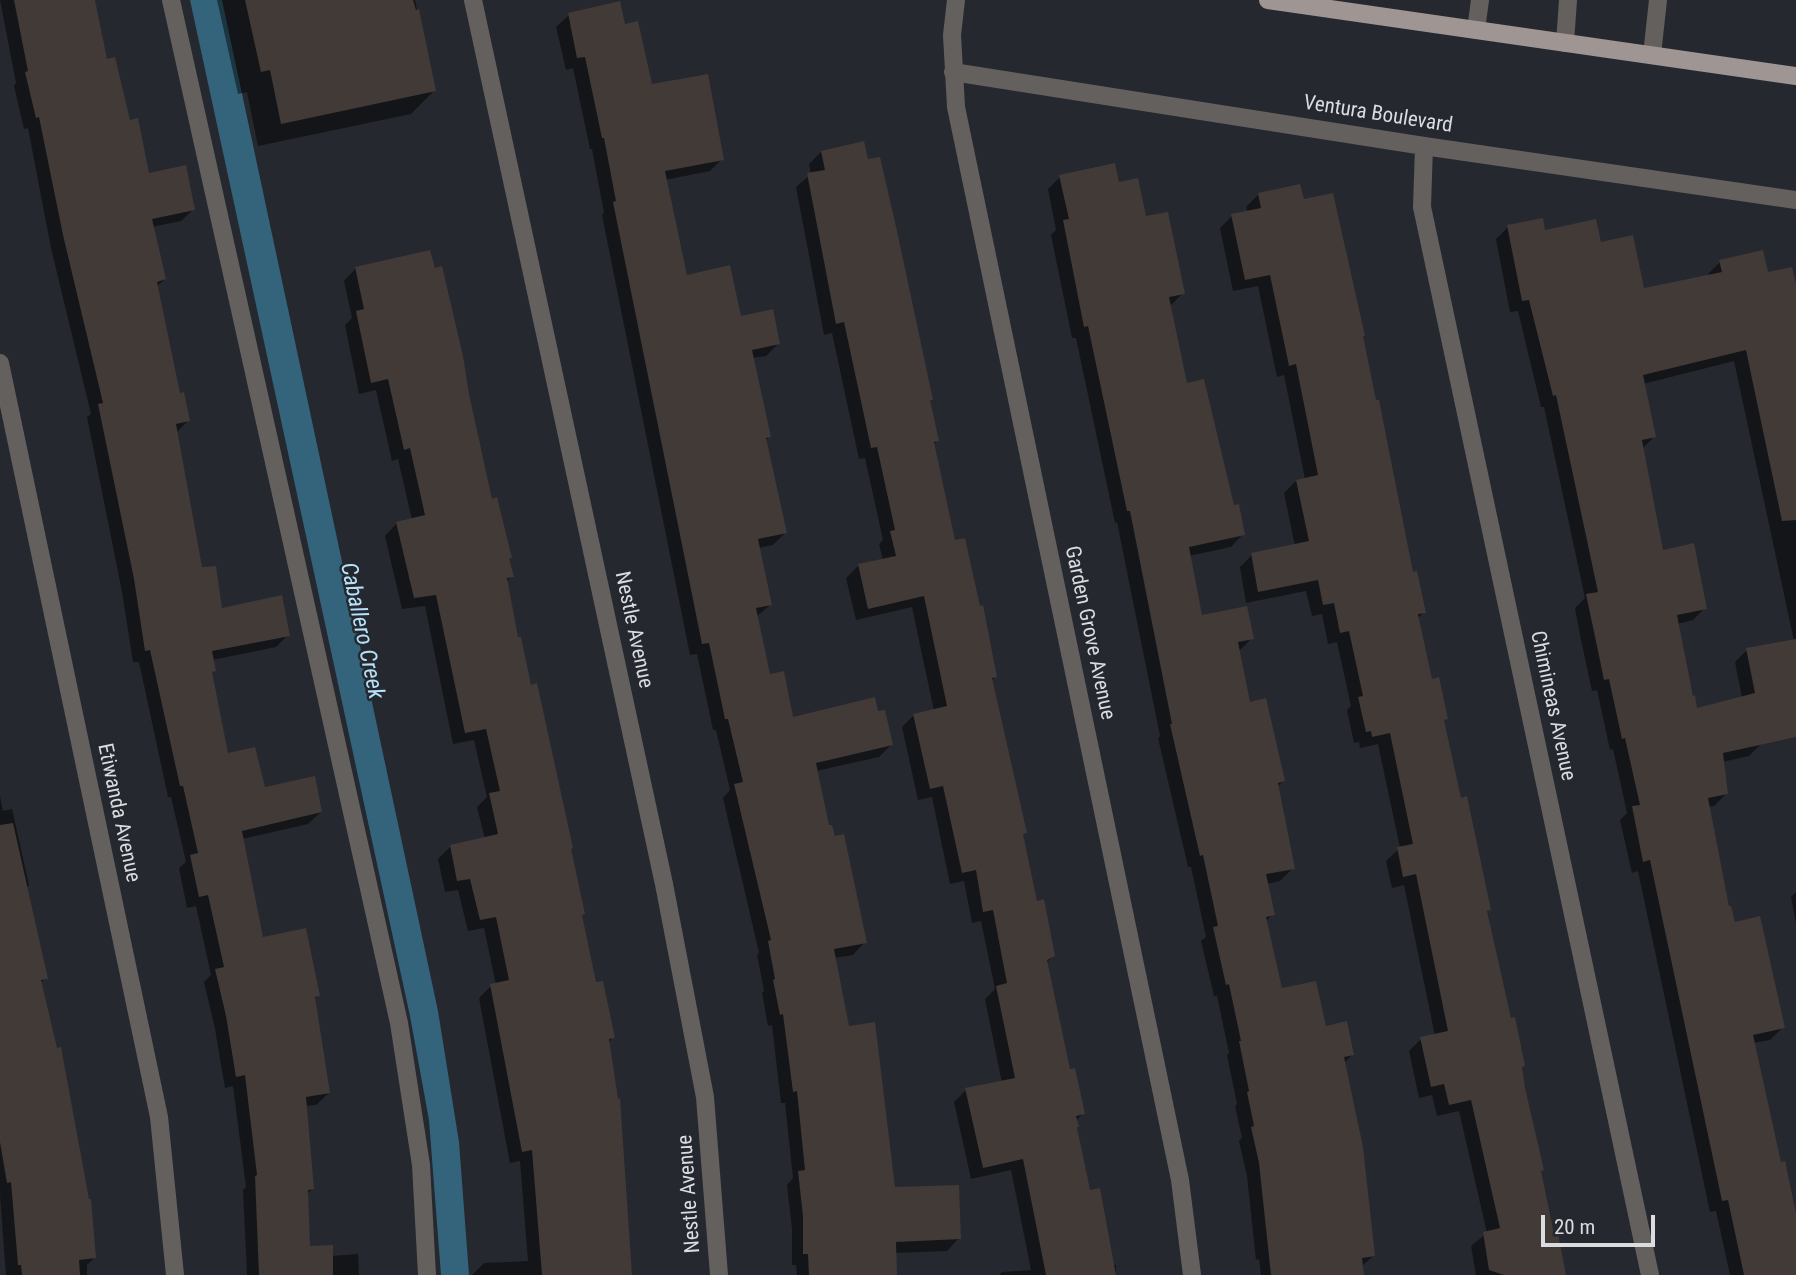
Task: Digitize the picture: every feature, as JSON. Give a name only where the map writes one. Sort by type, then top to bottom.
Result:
[{"type":"main road","points":[[1268,0],[1796,76]]},
{"type":"street","points":[[171,0],[399,1023],[421,1165],[428,1275]]},
{"type":"street","name":"Nestle Avenue","points":[[473,0],[669,910],[705,1097],[719,1275]]},
{"type":"street","name":"Garden Grove Avenue","points":[[956,0],[952,35],[956,107],[1180,1180],[1192,1275]]},
{"type":"street","points":[[1476,30],[1480,0]]},
{"type":"street","points":[[1565,43],[1568,0]]},
{"type":"street","points":[[1652,55],[1658,0]]},
{"type":"street","name":"Ventura Boulevard","points":[[953,72],[1424,146],[1796,200]]},
{"type":"street","name":"Chimineas Avenue","points":[[1424,146],[1422,207],[1650,1275]]},
{"type":"street","name":"Etiwanda Avenue","points":[[0,363],[159,1117],[175,1275]]},
{"type":"water","points":[[190,0],[222,0],[438,1011],[459,1142],[469,1275],[441,1275],[429,1120],[410,1016]]},
{"type":"building","points":[[14,0],[95,0],[107,59],[115,57],[130,120],[138,118],[149,173],[186,165],[195,210],[152,219],[166,279],[157,282],[180,393],[184,392],[190,421],[176,424],[202,567],[216,566],[222,608],[282,595],[290,636],[212,651],[216,671],[212,672],[228,753],[255,747],[265,787],[315,776],[322,812],[242,831],[263,937],[306,928],[320,996],[315,997],[330,1093],[306,1097],[314,1189],[308,1190],[310,1246],[333,1245],[333,1275],[259,1275],[257,1175],[245,1075],[236,1077],[215,969],[224,967],[208,895],[199,897],[190,855],[198,853],[150,650],[145,651],[134,579],[98,404],[103,403],[63,235],[39,117],[36,118],[25,72],[28,71]]},
{"type":"building","points":[[245,0],[413,0],[416,10],[419,9],[436,91],[281,124],[270,70],[261,72]]},
{"type":"building","points":[[620,1],[625,24],[638,21],[652,84],[708,74],[724,160],[665,171],[687,275],[730,265],[741,316],[773,309],[780,344],[752,350],[771,437],[766,438],[787,533],[758,539],[772,605],[756,608],[770,674],[784,671],[793,717],[875,697],[878,711],[885,710],[893,745],[816,763],[829,825],[832,825],[835,836],[844,834],[867,943],[834,949],[849,1026],[875,1022],[895,1187],[959,1185],[961,1239],[896,1242],[897,1275],[809,1275],[808,1254],[803,1254],[803,1216],[798,1171],[805,1170],[797,1091],[793,1092],[783,1014],[780,1015],[773,980],[775,979],[768,941],[771,940],[734,784],[743,782],[728,719],[725,719],[709,643],[702,644],[613,202],[616,201],[604,138],[585,57],[577,58],[568,13]]},
{"type":"building","points":[[864,141],[868,159],[880,157],[933,400],[930,400],[939,441],[934,442],[955,540],[965,538],[980,606],[983,605],[997,677],[992,678],[1027,833],[1023,834],[1037,901],[1044,899],[1055,956],[1047,960],[1070,1069],[1075,1068],[1085,1114],[1076,1116],[1077,1127],[1090,1190],[1100,1188],[1116,1275],[1046,1275],[1023,1159],[983,1168],[965,1088],[1015,1078],[996,986],[1007,983],[993,910],[983,912],[976,870],[962,873],[943,786],[930,789],[913,714],[947,706],[924,596],[868,609],[858,564],[896,556],[890,531],[895,530],[877,447],[871,448],[844,322],[836,324],[807,173],[825,170],[821,151]]},
{"type":"building","points":[[1115,163],[1119,182],[1138,178],[1146,216],[1168,212],[1185,294],[1169,297],[1187,383],[1204,379],[1234,505],[1239,504],[1245,535],[1189,547],[1202,615],[1247,606],[1254,639],[1238,642],[1250,702],[1266,698],[1285,781],[1278,783],[1295,869],[1266,874],[1275,915],[1266,917],[1282,988],[1316,981],[1326,1026],[1347,1021],[1354,1055],[1344,1057],[1363,1147],[1375,1256],[1362,1258],[1364,1275],[1271,1275],[1259,1163],[1251,1127],[1254,1126],[1241,1041],[1213,927],[1218,926],[1203,855],[1200,856],[1170,724],[1130,511],[1127,511],[1088,326],[1084,327],[1063,220],[1069,219],[1059,175]]},
{"type":"building","points":[[1300,184],[1304,199],[1333,193],[1365,336],[1376,400],[1379,400],[1413,572],[1417,571],[1426,613],[1418,614],[1432,679],[1439,677],[1448,719],[1444,720],[1461,798],[1467,796],[1491,910],[1487,911],[1511,1018],[1515,1017],[1525,1066],[1522,1067],[1525,1088],[1544,1170],[1541,1171],[1566,1275],[1504,1275],[1489,1270],[1483,1232],[1500,1228],[1471,1100],[1449,1105],[1444,1084],[1431,1087],[1420,1037],[1448,1031],[1416,874],[1403,877],[1397,847],[1413,844],[1390,733],[1372,737],[1371,731],[1366,732],[1358,697],[1363,696],[1349,631],[1340,633],[1334,603],[1323,605],[1318,580],[1258,592],[1251,553],[1309,541],[1296,480],[1318,475],[1296,364],[1289,366],[1270,275],[1245,280],[1231,214],[1261,208],[1258,193]]},
{"type":"building","points":[[1543,218],[1545,230],[1596,219],[1601,242],[1633,235],[1644,288],[1722,272],[1719,260],[1763,250],[1768,272],[1792,267],[1796,284],[1796,520],[1782,521],[1746,350],[1643,375],[1656,437],[1642,440],[1663,550],[1694,543],[1707,609],[1677,615],[1697,708],[1755,693],[1746,648],[1796,639],[1796,737],[1723,753],[1728,794],[1708,798],[1729,906],[1735,922],[1760,916],[1785,1028],[1753,1035],[1781,1162],[1785,1161],[1796,1213],[1796,1275],[1744,1275],[1728,1200],[1722,1201],[1650,860],[1643,862],[1632,806],[1640,805],[1625,738],[1622,739],[1609,679],[1604,680],[1586,594],[1598,592],[1556,395],[1553,396],[1529,300],[1522,301],[1507,225]]},
{"type":"building","points":[[430,250],[435,268],[442,266],[492,499],[497,497],[512,558],[509,558],[514,577],[507,578],[518,637],[521,637],[531,685],[537,683],[573,848],[571,849],[585,914],[582,915],[596,982],[603,981],[615,1038],[609,1039],[618,1099],[620,1098],[632,1275],[542,1275],[532,1150],[522,1152],[490,984],[509,980],[496,917],[480,920],[470,879],[457,881],[450,845],[498,834],[489,793],[500,791],[486,729],[465,733],[436,595],[414,598],[396,522],[425,515],[410,448],[404,450],[388,379],[371,383],[356,311],[364,309],[355,267]]},
{"type":"building","points":[[13,823],[48,979],[41,980],[57,1048],[61,1047],[91,1199],[96,1258],[79,1260],[80,1275],[22,1275],[21,1265],[18,1265],[11,1182],[7,1183],[0,1142],[0,825]]},
{"type":"water label","name":"Caballero Creek","points":[[361,631]]}]
